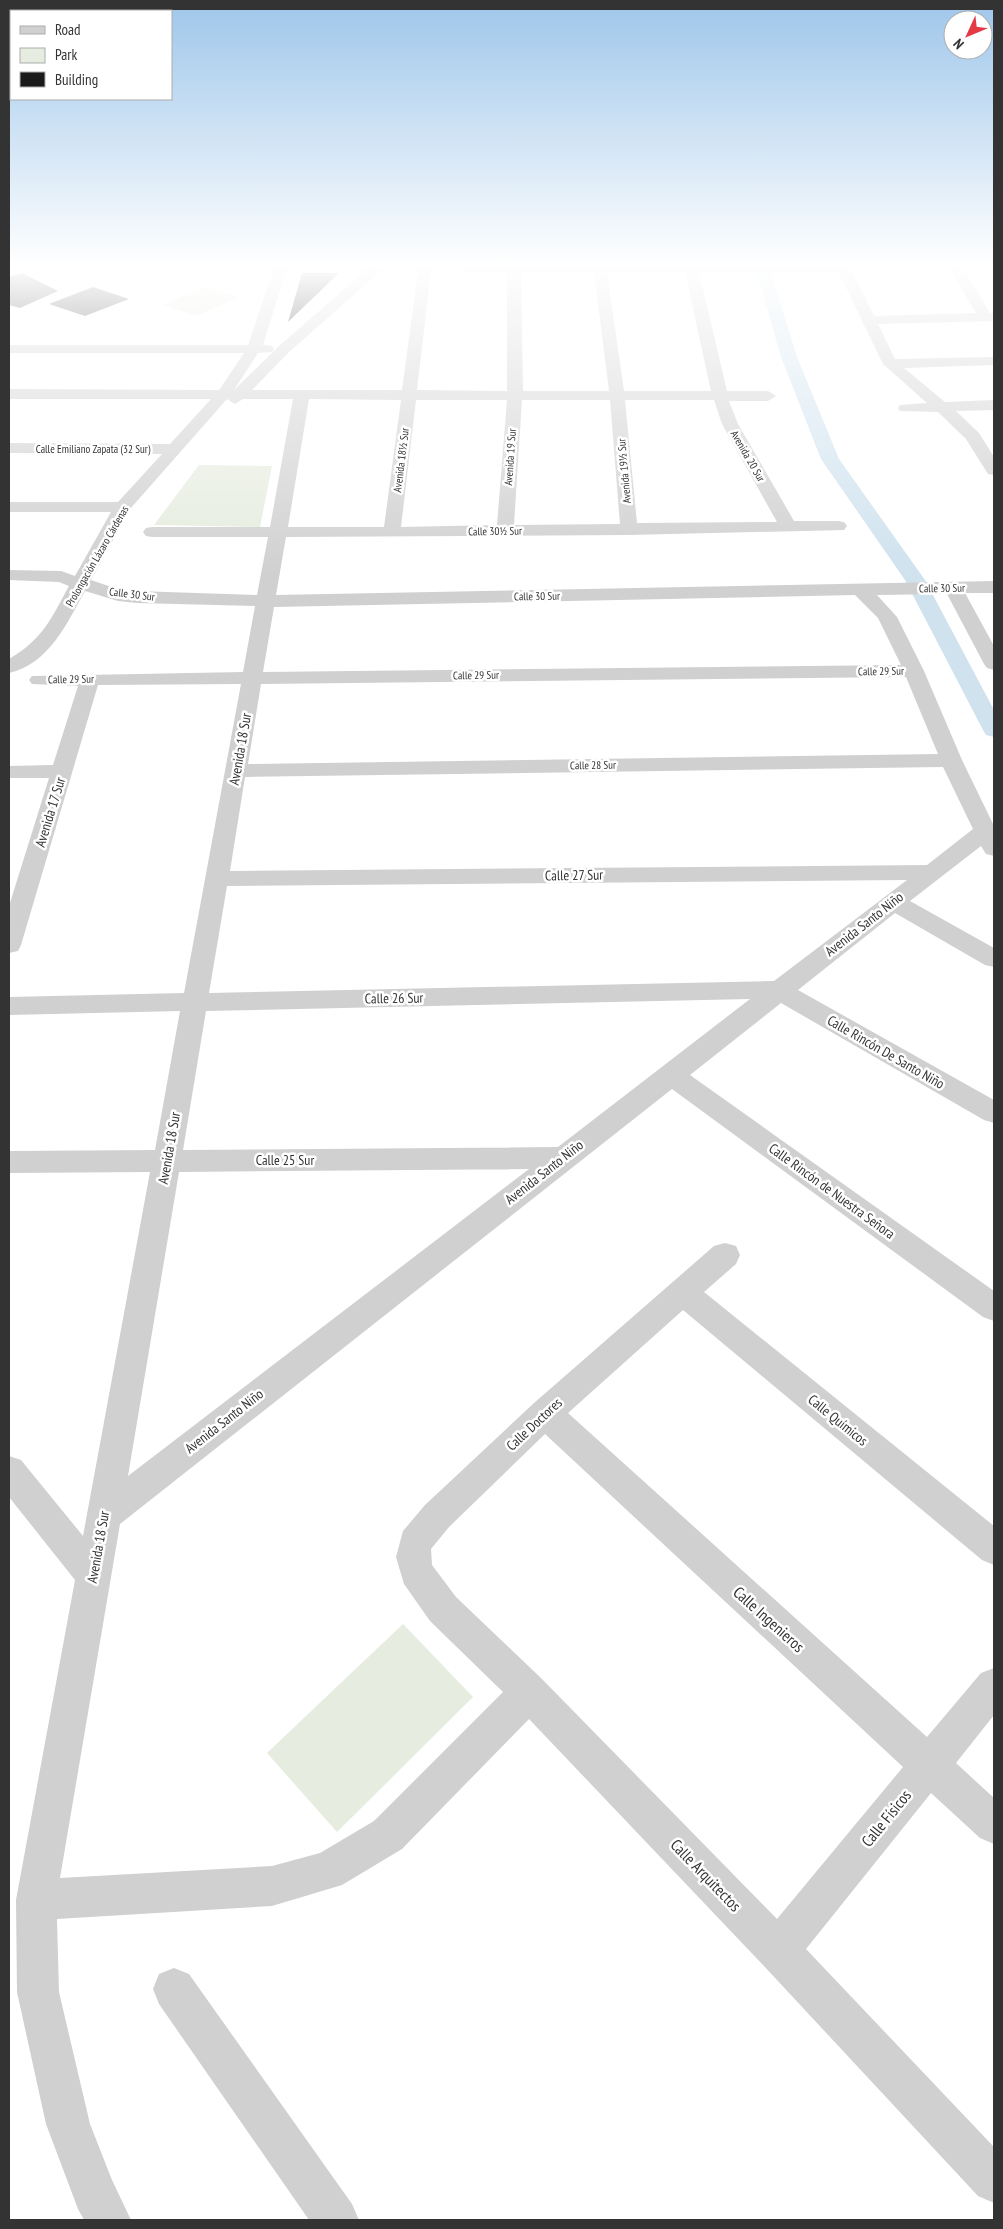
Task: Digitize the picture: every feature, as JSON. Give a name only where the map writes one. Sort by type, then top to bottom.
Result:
[{"type":"street","points":[[231,395],[245,367]]},
{"type":"street","points":[[231,395],[263,367]]},
{"type":"street","name":"Avenida 18½ Sur","points":[[392,532],[413,367]]},
{"type":"street","name":"Avenida 19 Sur","points":[[505,531],[514,396],[514,367]]},
{"type":"street","name":"Avenida 19½ Sur","points":[[614,367],[618,396],[629,530]]},
{"type":"street","name":"Avenida 20 Sur","points":[[714,367],[720,396],[730,424],[789,527]]},
{"type":"street","points":[[894,367],[964,426],[992,461]]},
{"type":"street","points":[[9,394],[768,396]]},
{"type":"street","name":"Prolongación Lázaro Cárdenas","points":[[87,586],[123,507],[231,395]]},
{"type":"street","name":"Prolongación Lázaro Cárdenas","points":[[9,667],[35,652],[51,635],[140,508],[231,395]]},
{"type":"street","name":"Avenida 18 Sur","points":[[108,2220],[94,2193],[68,2124],[38,1992],[36,1900],[302,395]]},
{"type":"street","points":[[906,408],[994,405]]},
{"type":"street","name":"Calle Emiliano Zapata (32 Sur)","points":[[9,448],[177,449]]},
{"type":"street","points":[[9,507],[123,507]]},
{"type":"street","name":"Calle 30½ Sur","points":[[152,532],[629,530],[838,526]]},
{"type":"street","name":"Calle 30 Sur","points":[[9,575],[46,575],[137,597],[266,601],[994,587]]},
{"type":"street","points":[[944,588],[994,664]]},
{"type":"street","points":[[859,589],[879,606],[887,617],[914,671],[951,760],[989,840]]},
{"type":"street","name":"Calle 29 Sur","points":[[39,680],[914,671]]},
{"type":"street","name":"Avenida 17 Sur","points":[[9,945],[19,877],[62,772],[90,679]]},
{"type":"street","name":"Calle 28 Sur","points":[[236,770],[951,760]]},
{"type":"street","points":[[9,772],[62,772]]},
{"type":"street","name":"Avenida Santo Niño","points":[[104,1516],[892,902],[932,872],[989,840]]},
{"type":"street","name":"Calle 27 Sur","points":[[216,879],[932,872]]},
{"type":"street","points":[[892,902],[994,959]]},
{"type":"street","name":"Calle 26 Sur","points":[[9,1006],[778,990]]},
{"type":"street","name":"Calle Rincón De Santo Niño","points":[[778,990],[994,1113]]},
{"type":"street","name":"Calle Rincón de Nuestra Señora","points":[[670,1074],[994,1308]]},
{"type":"street","name":"Calle 25 Sur","points":[[9,1162],[562,1158]]},
{"type":"street","name":"Calle Doctores","points":[[416,1572],[413,1557],[415,1543],[425,1530],[545,1414],[725,1256]]},
{"type":"street","name":"Calle Químicos","points":[[683,1292],[994,1548]]},
{"type":"street","name":"Calle Ingenieros","points":[[545,1414],[994,1824]]},
{"type":"street","points":[[9,1471],[94,1575]]},
{"type":"street","name":"Calle Arquitectos","points":[[416,1572],[444,1609],[529,1692],[778,1950],[994,2180]]},
{"type":"street","name":"Calle Físicos","points":[[778,1950],[994,1686]]},
{"type":"street","points":[[36,1900],[272,1886],[328,1870],[388,1835],[529,1692]]},
{"type":"street","points":[[174,1989],[336,2220]]},
{"type":"green space","points":[[199,465],[272,466],[260,527],[154,525]]},
{"type":"green space","points":[[403,1624],[473,1697],[337,1832],[267,1753]]},
{"type":"waterway","points":[[793,367],[830,459],[915,580],[994,730]]}]
